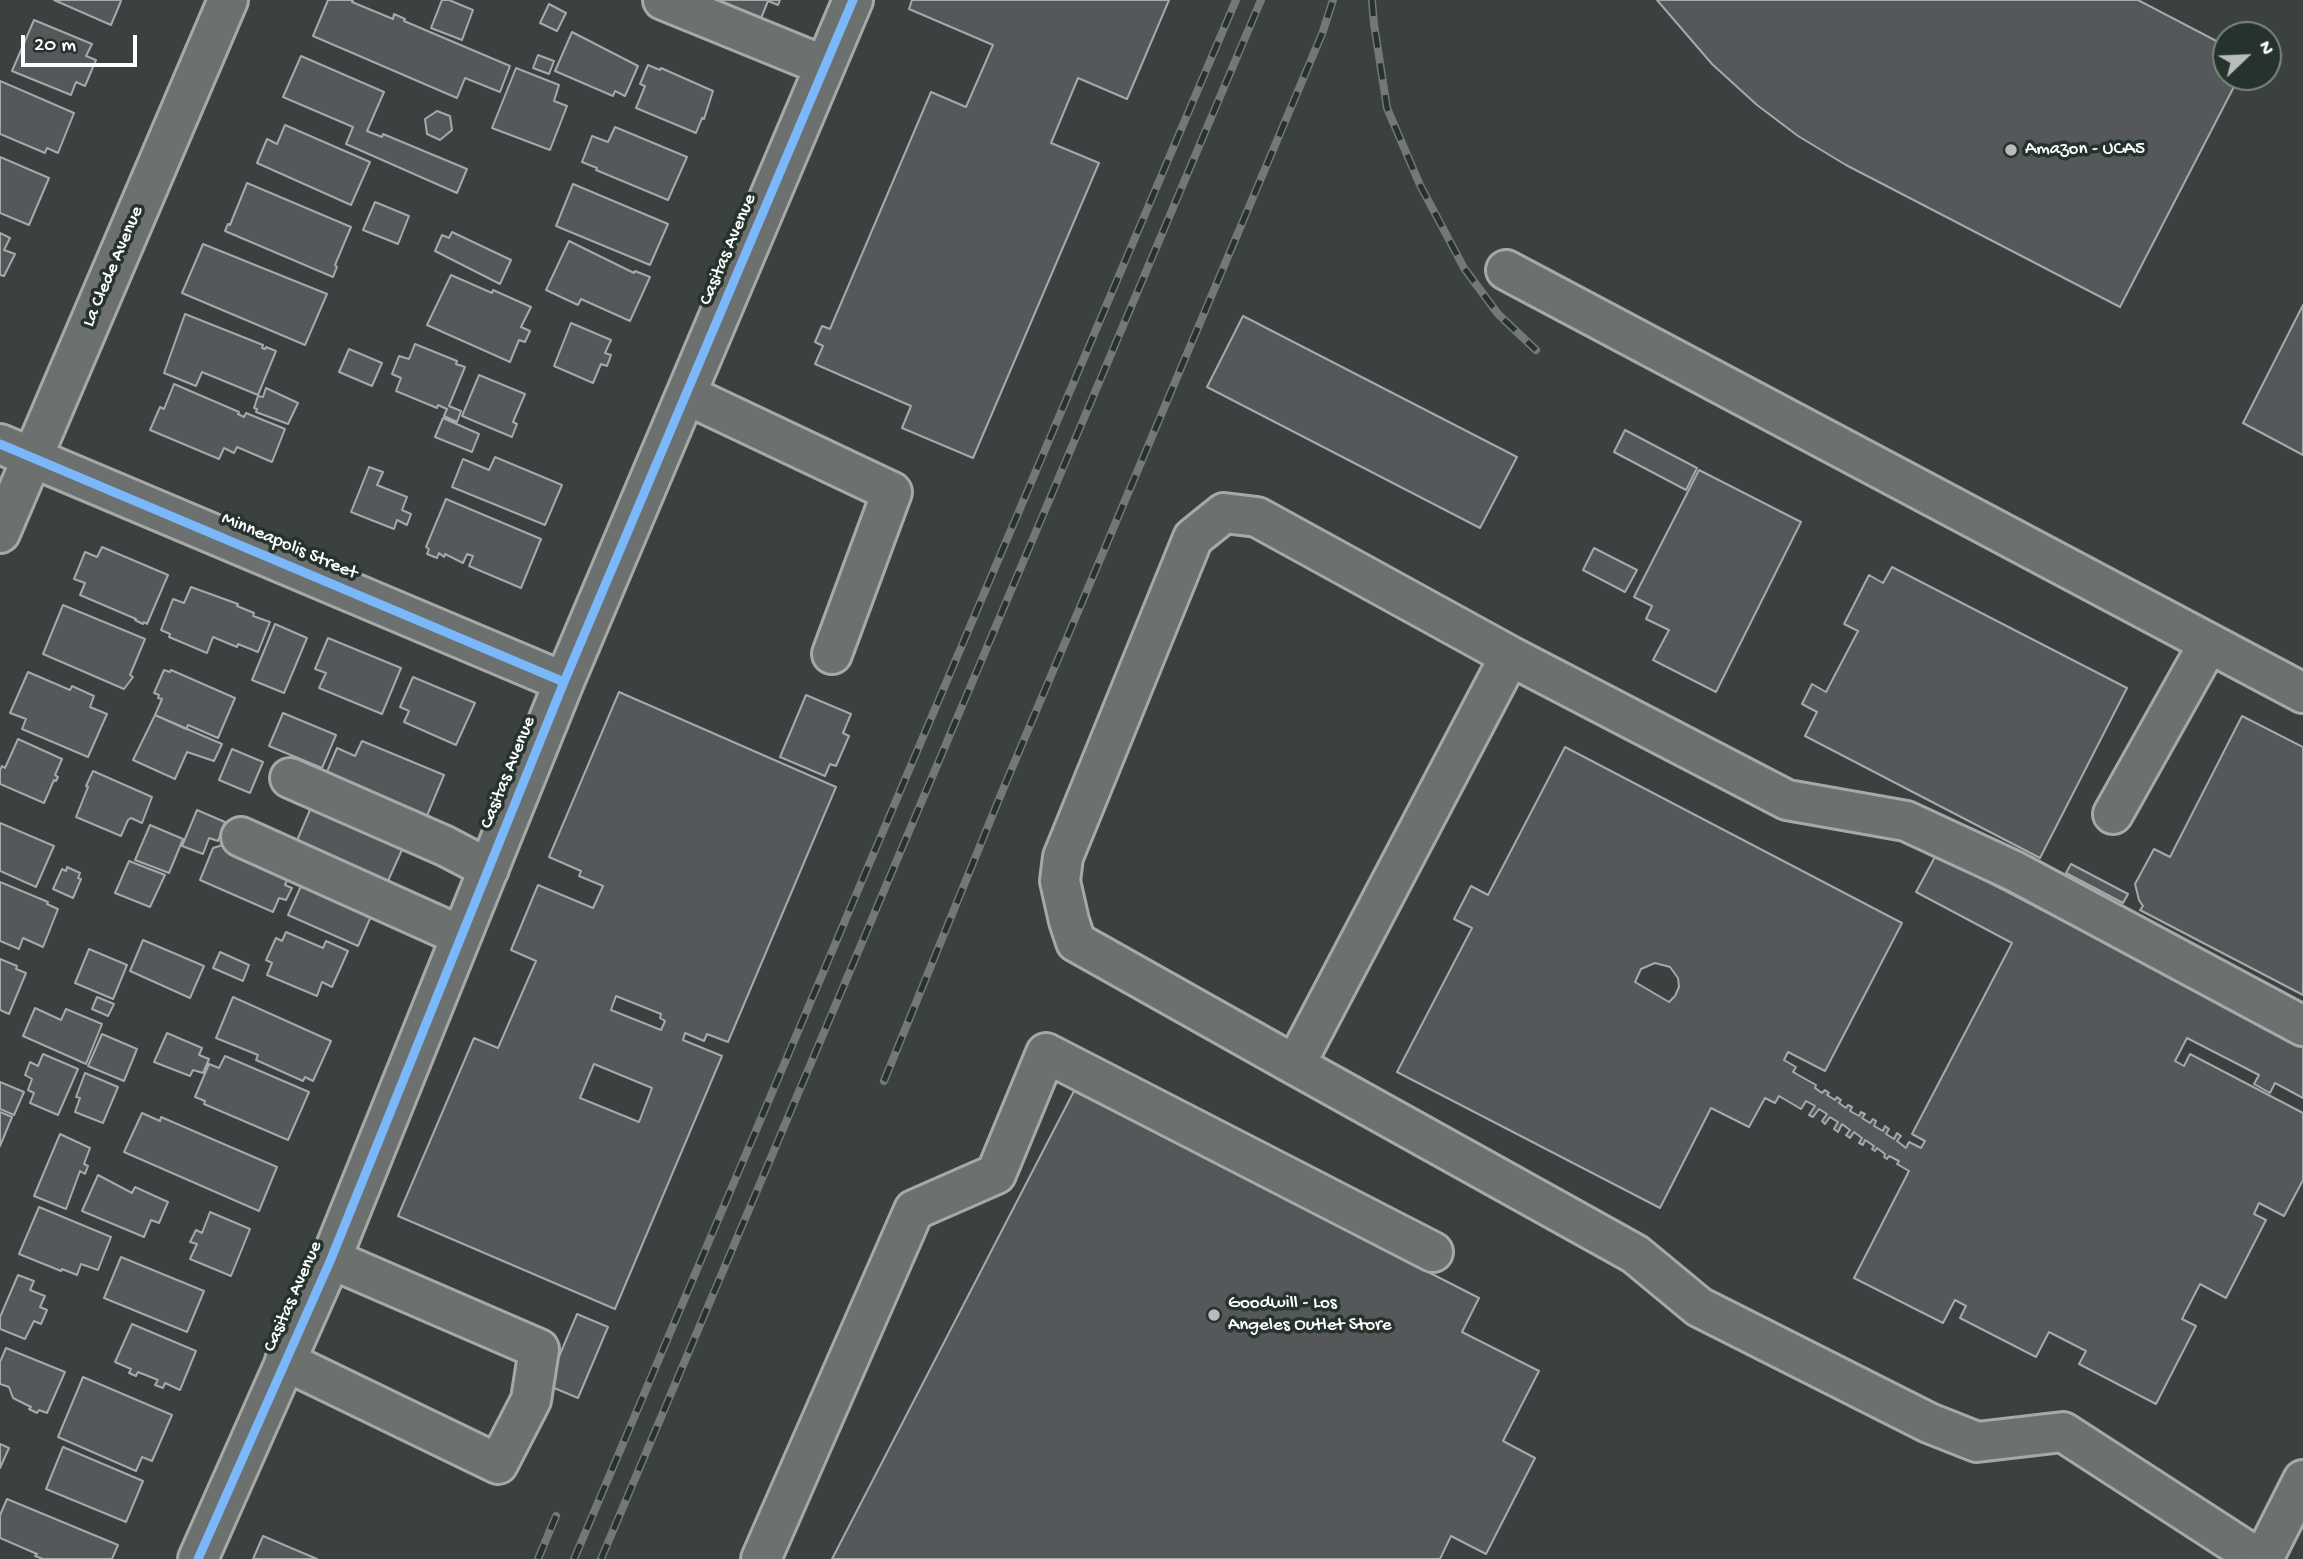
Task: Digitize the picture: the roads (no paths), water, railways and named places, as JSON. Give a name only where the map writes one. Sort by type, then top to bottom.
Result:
[{"type":"street","name":"La Clede Avenue","points":[[0,533],[16,451],[228,0]]},
{"type":"street","points":[[663,0],[825,66]]},
{"type":"street","name":"Casitas Avenue","points":[[198,1559],[331,1259],[564,682],[853,0]]},
{"type":"street","points":[[1506,270],[2303,693]]},
{"type":"street","points":[[687,394],[892,492],[832,653]]},
{"type":"street","name":"Minneapolis Street","points":[[16,451],[564,682]]},
{"type":"street","points":[[2303,1026],[2014,871],[1918,826],[1906,821],[1787,800],[1510,656],[1257,517],[1224,513],[1193,538],[1063,857],[1060,881],[1076,942],[1635,1254],[1699,1307],[1929,1423],[1977,1442],[2063,1432],[2261,1559],[2303,1480]]},
{"type":"street","points":[[2113,814],[2209,643]]},
{"type":"street","points":[[1296,1065],[1510,656]]},
{"type":"street","points":[[290,778],[445,846],[489,869]]},
{"type":"street","points":[[241,837],[461,936]]},
{"type":"street","points":[[761,1559],[914,1210],[996,1174],[1046,1053],[1433,1252]]},
{"type":"street","points":[[285,1362],[498,1464],[531,1400],[539,1349],[331,1259]]},
{"type":"railway","points":[[574,1559],[1236,0]]},
{"type":"railway","points":[[601,1559],[1261,0]]},
{"type":"railway","points":[[884,1081],[1004,787],[1322,34],[1333,0]]},
{"type":"railway","points":[[1372,0],[1387,108],[1420,185],[1464,268],[1498,314],[1536,350]]},
{"type":"railway","points":[[538,1559],[556,1516]]},
{"type":"place","name":"Amazon - UCA5","points":[[2011,150]]},
{"type":"place","name":"Goodwill - Los Angeles Outlet Store","points":[[1214,1315]]}]
